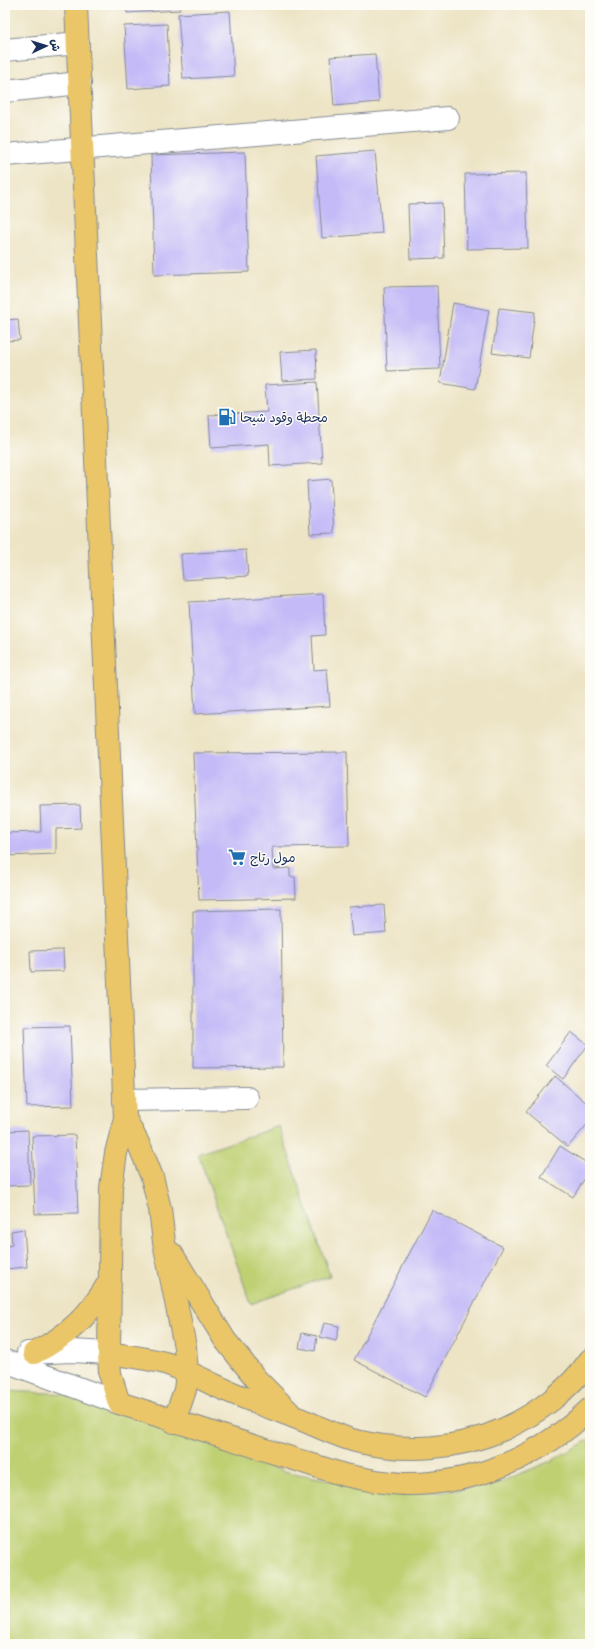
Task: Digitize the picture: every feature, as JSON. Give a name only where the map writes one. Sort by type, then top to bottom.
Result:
[{"type":"main road","points":[[76,5],[124,1109],[111,1188],[109,1282],[110,1374],[119,1403],[174,1422],[344,1475],[376,1481],[408,1484],[439,1482],[471,1476],[502,1467],[551,1441],[590,1409]]},
{"type":"main road","points":[[124,1109],[152,1177],[160,1209],[164,1242],[185,1347],[187,1373],[181,1406],[174,1422]]},
{"type":"main road","points":[[164,1242],[225,1340],[257,1380],[292,1416]]},
{"type":"main road","points":[[34,1353],[58,1340],[84,1319],[98,1301],[109,1282]]},
{"type":"main road","points":[[109,1353],[166,1364],[266,1408],[292,1416],[354,1440],[382,1446],[411,1449],[439,1448],[467,1442],[493,1434],[520,1422],[544,1406],[566,1388],[590,1360]]},
{"type":"street","points":[[5,50],[78,43]]},
{"type":"street","points":[[5,92],[80,83]]},
{"type":"street","points":[[5,155],[448,118]]},
{"type":"street","points":[[124,1109],[247,1098]]},
{"type":"street","points":[[5,1357],[34,1353],[71,1351],[109,1353]]},
{"type":"street","points":[[5,1361],[119,1403]]},
{"type":"green space","points":[[279,1126],[330,1276],[251,1304],[198,1154]]},
{"type":"green space","points":[[5,1391],[70,1394],[199,1436],[283,1471],[371,1488],[436,1492],[496,1484],[553,1460],[590,1439],[590,1644],[5,1644]]},
{"type":"building","points":[[126,5],[180,5],[180,10],[127,13]]},
{"type":"building","points":[[230,11],[234,76],[183,79],[178,14]]},
{"type":"building","points":[[167,24],[170,86],[128,89],[124,26]]},
{"type":"building","points":[[375,54],[379,102],[334,106],[330,57]]},
{"type":"building","points":[[375,151],[382,233],[322,238],[316,156]]},
{"type":"building","points":[[245,152],[249,272],[154,275],[151,155]]},
{"type":"building","points":[[526,173],[528,248],[467,249],[465,174]]},
{"type":"building","points":[[442,203],[444,258],[410,259],[408,204]]},
{"type":"building","points":[[437,286],[440,369],[387,371],[384,287]]},
{"type":"building","points":[[453,303],[489,310],[475,389],[440,383]]},
{"type":"building","points":[[499,308],[535,312],[529,358],[492,353]]},
{"type":"building","points":[[18,319],[20,340],[5,341],[5,320]]},
{"type":"building","points":[[316,350],[317,379],[282,381],[280,352]]},
{"type":"building","points":[[317,382],[322,463],[270,466],[269,444],[211,448],[209,415],[267,412],[265,385]]},
{"type":"building","points":[[331,479],[334,533],[310,534],[307,481]]},
{"type":"building","points":[[246,550],[248,576],[183,580],[181,554]]},
{"type":"building","points":[[323,594],[325,635],[312,636],[314,670],[327,669],[330,706],[195,714],[189,602]]},
{"type":"building","points":[[347,752],[349,846],[272,847],[273,869],[290,868],[290,877],[295,877],[296,898],[199,900],[193,753]]},
{"type":"building","points":[[80,805],[81,828],[56,829],[56,854],[5,856],[5,833],[41,832],[40,806]]},
{"type":"building","points":[[384,905],[386,933],[352,936],[349,907]]},
{"type":"building","points":[[281,909],[283,1067],[193,1068],[193,911]]},
{"type":"building","points":[[63,950],[64,971],[31,972],[30,951]]},
{"type":"building","points":[[70,1026],[73,1106],[27,1107],[24,1027]]},
{"type":"building","points":[[571,1032],[588,1045],[563,1079],[546,1066]]},
{"type":"building","points":[[555,1076],[590,1106],[590,1121],[568,1147],[526,1112]]},
{"type":"building","points":[[28,1130],[30,1185],[5,1186],[5,1131]]},
{"type":"building","points":[[75,1135],[78,1213],[35,1214],[32,1136]]},
{"type":"building","points":[[560,1146],[590,1165],[590,1170],[573,1197],[541,1177]]},
{"type":"building","points":[[432,1210],[503,1247],[425,1397],[354,1360]]},
{"type":"building","points":[[24,1229],[27,1267],[5,1269],[5,1246],[12,1245],[11,1231]]},
{"type":"building","points":[[324,1323],[339,1326],[336,1341],[320,1337]]},
{"type":"building","points":[[302,1333],[317,1336],[315,1351],[299,1348]]},
{"type":"place","name":"محطة وقود شيحا","points":[[227,417]]},
{"type":"place","name":"مول رتاج","points":[[237,857]]}]
